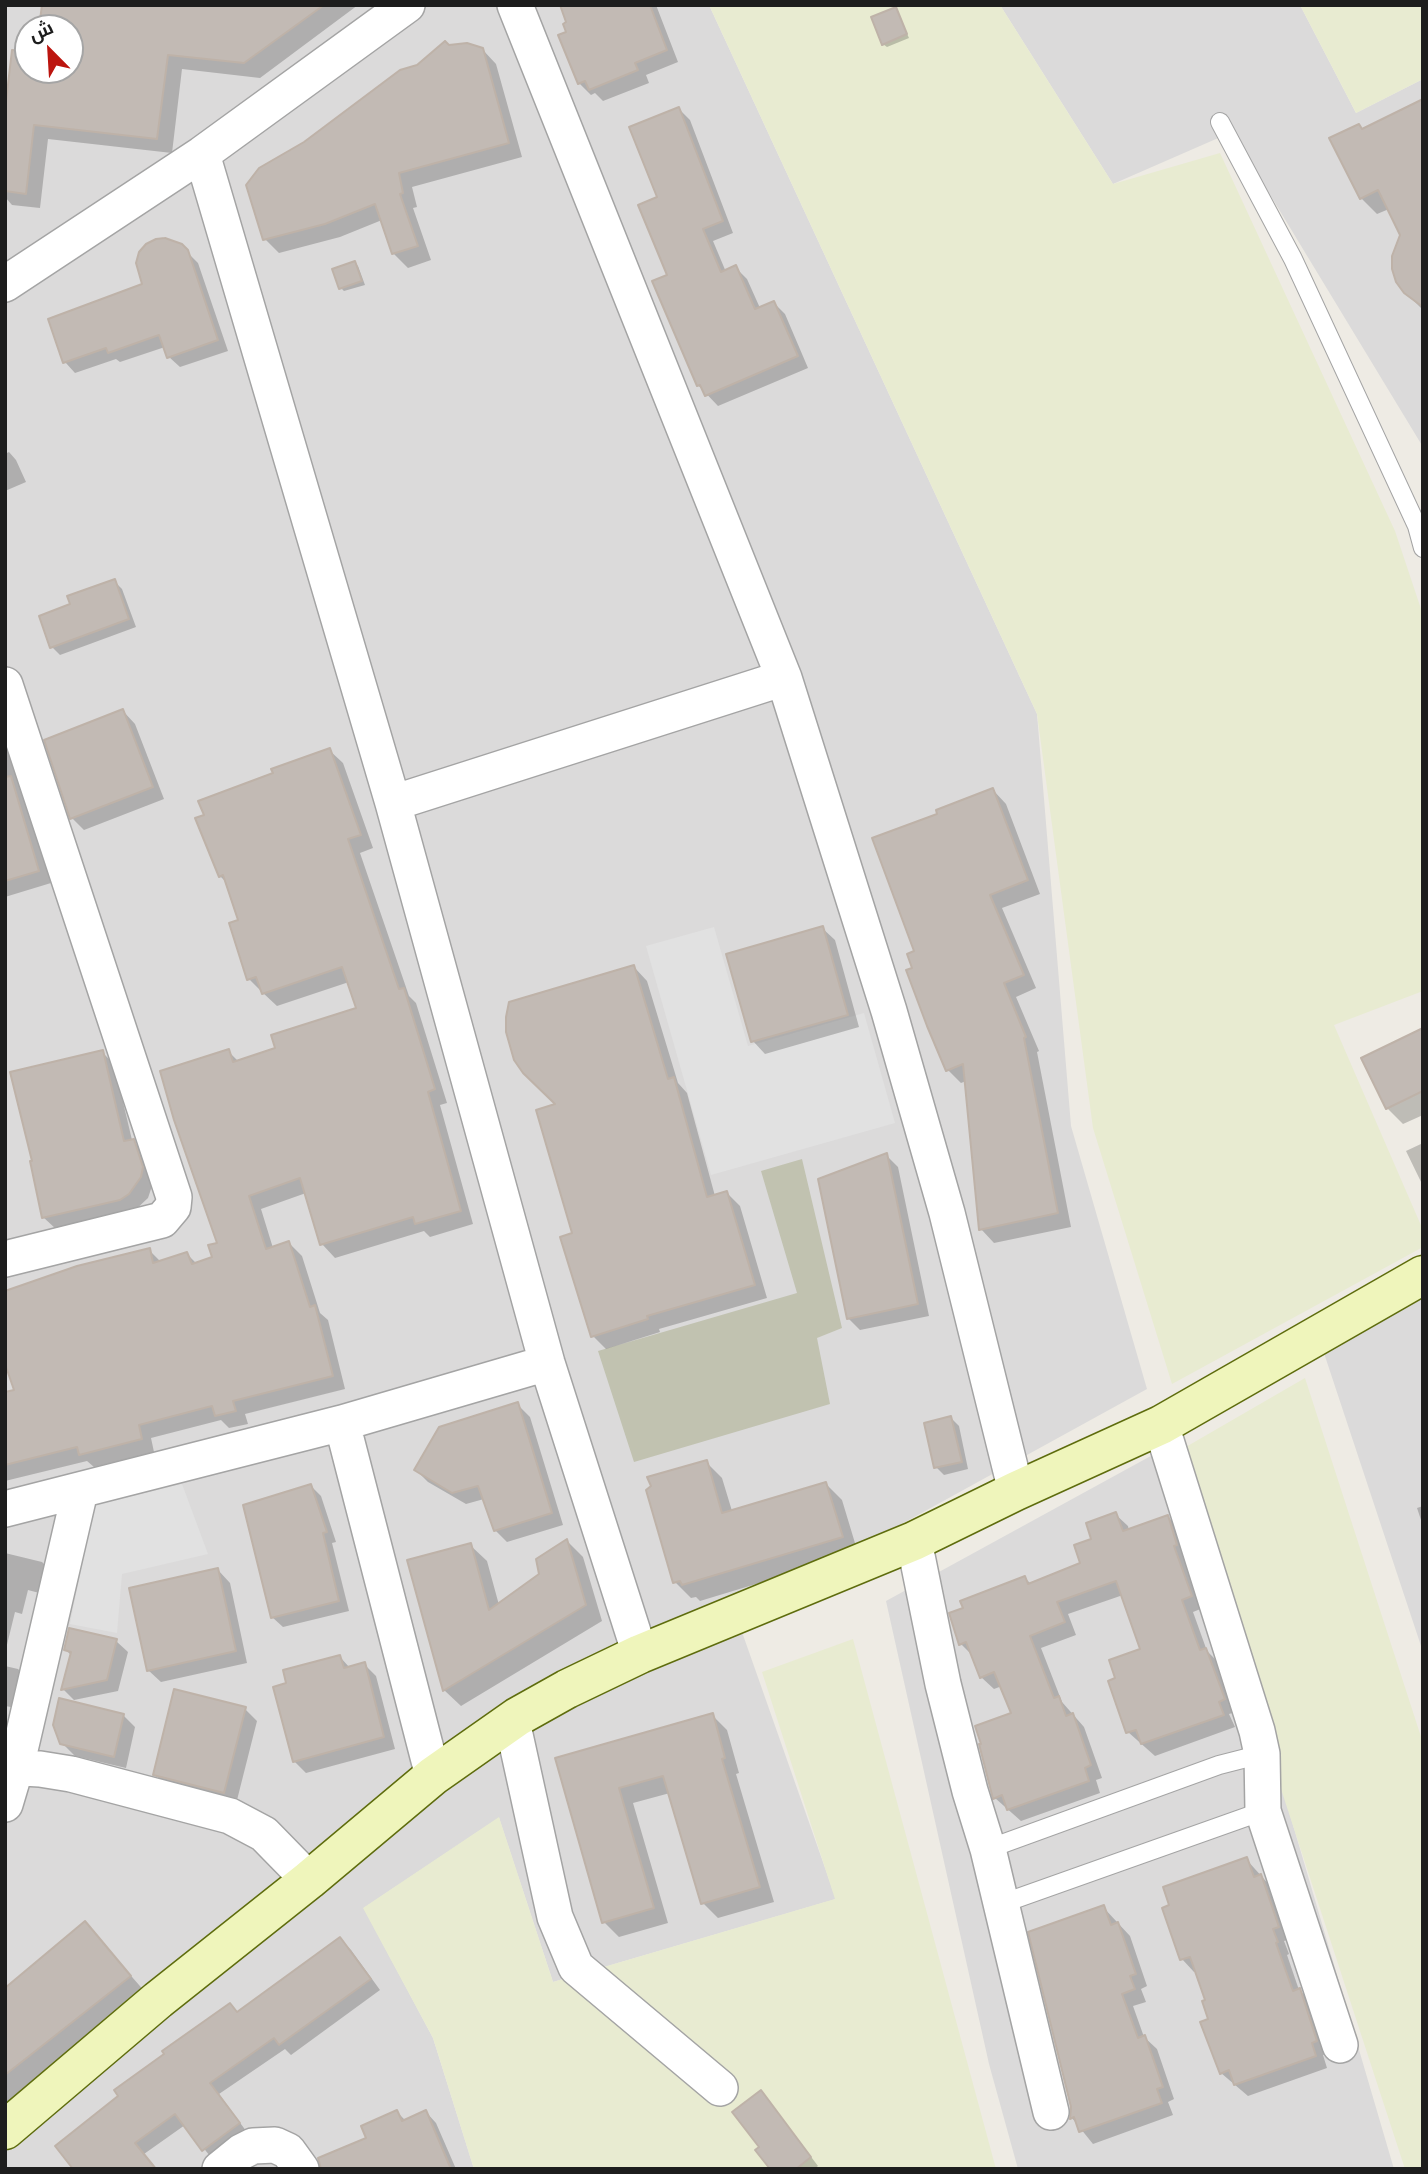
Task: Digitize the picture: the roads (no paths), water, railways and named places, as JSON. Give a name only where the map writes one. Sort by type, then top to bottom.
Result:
[{"type":"main road","points":[[5,2130],[158,2000],[309,1880],[433,1776],[512,1721],[566,1689],[640,1654],[914,1541],[1161,1425],[1423,1275]]},
{"type":"street","points":[[5,284],[202,154],[407,5]]},
{"type":"street","points":[[515,5],[784,678],[889,1010],[940,1188],[1016,1491]]},
{"type":"street","points":[[202,154],[393,803],[547,1363],[640,1654]]},
{"type":"street","points":[[393,803],[784,678]]},
{"type":"street","points":[[5,685],[174,1197],[169,1215],[162,1220],[5,1259]]},
{"type":"street","points":[[5,1509],[342,1423],[547,1363]]},
{"type":"street","points":[[342,1423],[433,1776]]},
{"type":"street","points":[[1161,1425],[1262,1754],[1263,1811],[1340,2045]]},
{"type":"street","points":[[5,1804],[11,1767],[80,1491]]},
{"type":"street","points":[[914,1541],[943,1684],[970,1791],[988,1849],[1051,2112]]},
{"type":"street","points":[[512,1721],[555,1917],[576,1967],[720,2088]]},
{"type":"street","points":[[11,1767],[71,1774],[230,1816],[264,1834],[309,1880]]},
{"type":"street","points":[[220,2169],[241,2152],[253,2146],[264,2145],[275,2145],[288,2151],[301,2169]]},
{"type":"lane","points":[[1220,122],[1293,259],[1417,526],[1423,548]]},
{"type":"lane","points":[[988,1849],[1219,1765],[1262,1754]]},
{"type":"lane","points":[[1001,1904],[1263,1811]]}]
